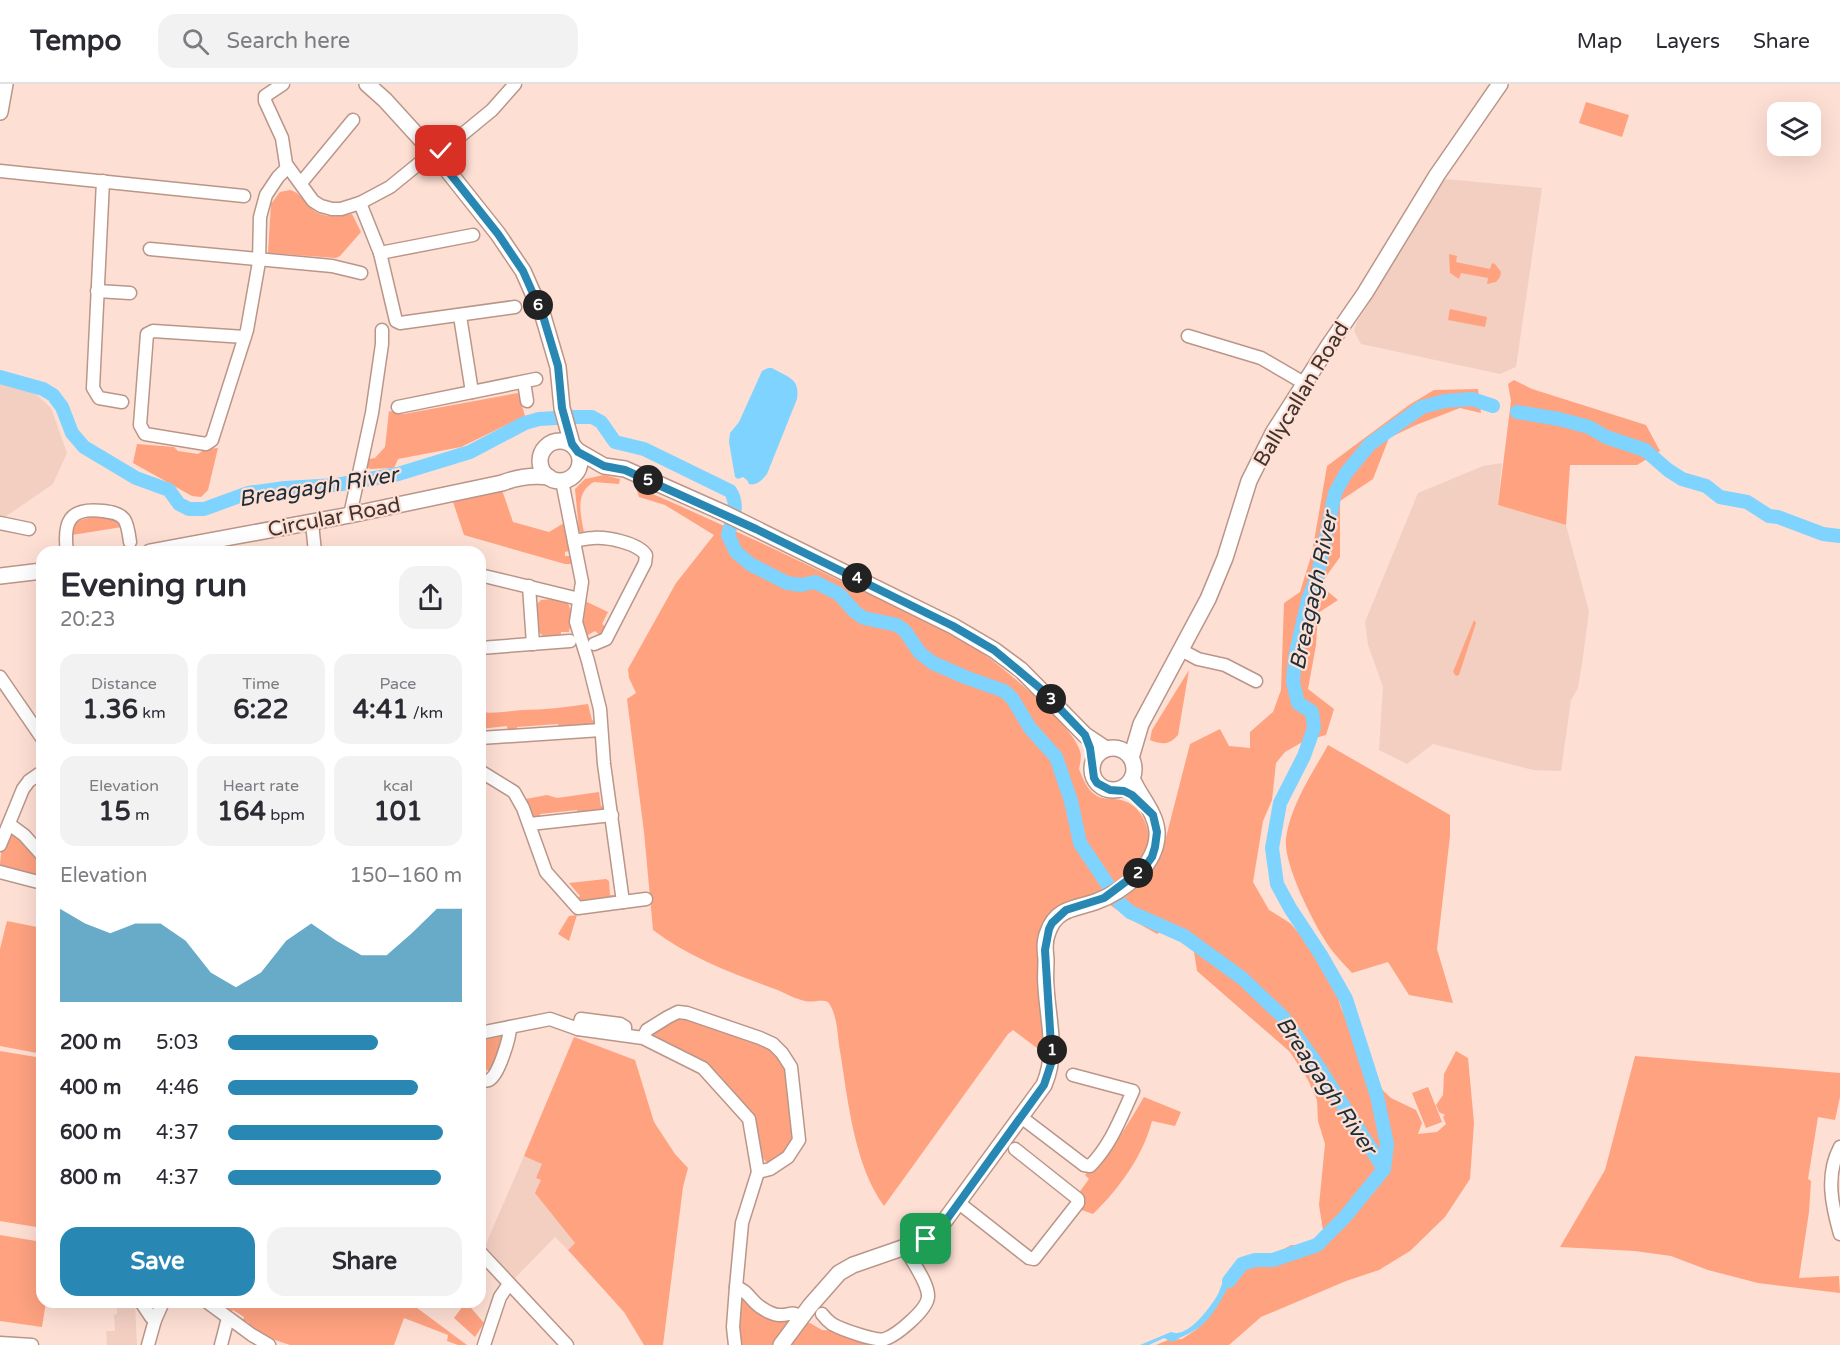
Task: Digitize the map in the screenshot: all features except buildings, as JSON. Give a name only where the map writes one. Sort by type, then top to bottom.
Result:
[{"type":"main road","points":[[0,112],[5,84]]},
{"type":"main road","points":[[367,84],[386,100],[434,154],[498,234],[523,271],[543,316],[558,366],[562,411],[560,444],[542,470],[562,477],[579,466],[560,444]]},
{"type":"main road","name":"Ballycallan Road","points":[[1119,752],[1141,724],[1208,599],[1225,558],[1249,481],[1273,433],[1304,382],[1365,293],[1437,174],[1500,84]]},
{"type":"main road","name":"Circular Road","points":[[518,477],[560,444],[604,466],[625,470],[724,513],[953,626],[994,650],[1041,689],[1085,735],[1119,752]]},
{"type":"main road","name":"Circular Road","points":[[184,546],[312,523],[352,509],[502,483],[518,477],[562,477],[604,466]]},
{"type":"main road","points":[[0,576],[36,572]]},
{"type":"main road","name":"Circular Road","points":[[1085,735],[1097,783],[1110,790],[1124,791],[1132,795],[1153,815]]},
{"type":"main road","points":[[1093,764],[1095,758],[1119,752],[1134,771],[1132,778],[1123,788],[1116,790]]},
{"type":"main road","points":[[781,1345],[839,1273],[853,1265],[926,1239],[942,1226],[1044,1085],[1052,1061],[1045,950],[1049,929],[1066,910],[1104,898],[1125,884],[1144,868],[1152,857],[1155,847],[1157,832],[1153,815],[1137,791],[1132,778]]},
{"type":"street","points":[[283,84],[266,96],[265,101],[282,138],[288,167],[313,201],[321,206],[341,209],[360,203],[390,187],[492,110],[515,84]]},
{"type":"street","points":[[301,183],[353,120]]},
{"type":"street","points":[[245,337],[153,331],[147,334],[140,425],[145,434],[206,444],[212,440],[245,337],[260,258],[260,217],[266,195],[288,167]]},
{"type":"street","points":[[0,171],[244,196]]},
{"type":"street","points":[[103,181],[93,388],[99,398],[122,402]]},
{"type":"street","points":[[360,203],[380,253],[395,319],[398,323],[515,308]]},
{"type":"street","points":[[380,253],[473,235]]},
{"type":"street","points":[[150,249],[332,266],[361,273]]},
{"type":"street","points":[[97,291],[130,293]]},
{"type":"street","points":[[460,316],[472,392]]},
{"type":"street","points":[[352,509],[361,470],[382,344],[382,330]]},
{"type":"street","points":[[1188,336],[1261,358],[1304,382]]},
{"type":"street","points":[[398,407],[530,380],[527,401]]},
{"type":"street","points":[[562,477],[582,582],[576,622],[598,702],[623,902]]},
{"type":"street","points":[[67,546],[66,528],[72,517],[83,510],[110,512],[122,517],[127,525],[130,542]]},
{"type":"street","points":[[0,523],[29,529]]},
{"type":"street","points":[[312,523],[314,546]]},
{"type":"street","points":[[574,541],[602,538],[641,549],[646,555],[645,563],[606,639],[594,644]]},
{"type":"street","points":[[486,576],[579,599]]},
{"type":"street","points":[[529,586],[533,644]]},
{"type":"street","points":[[486,648],[570,641]]},
{"type":"street","points":[[1181,650],[1198,659],[1225,665],[1256,681]]},
{"type":"street","points":[[0,677],[36,729]]},
{"type":"street","points":[[486,738],[601,730]]},
{"type":"street","points":[[486,775],[514,792],[521,802],[541,863],[546,872],[578,908],[646,899]]},
{"type":"street","points":[[0,845],[23,789],[28,781],[36,776]]},
{"type":"street","points":[[530,824],[612,815]]},
{"type":"street","points":[[9,824],[24,835],[36,848]]},
{"type":"street","points":[[0,872],[36,881]]},
{"type":"street","points":[[643,1038],[647,1030],[678,1012],[760,1038],[773,1044],[782,1053],[791,1067],[800,1140],[788,1157],[758,1172]]},
{"type":"street","points":[[486,1032],[550,1019],[579,1029],[605,1028],[643,1038],[703,1068],[749,1119],[758,1172],[742,1222],[733,1328],[735,1345]]},
{"type":"street","points":[[486,1081],[496,1075],[510,1035],[510,1027]]},
{"type":"street","points":[[1021,1117],[1084,1165],[1090,1166],[1114,1135],[1133,1090],[1072,1075]]},
{"type":"street","points":[[1840,1147],[1830,1180],[1832,1207],[1840,1234]]},
{"type":"street","points":[[958,1203],[1029,1258],[1034,1258],[1078,1203],[1078,1199],[1014,1150]]},
{"type":"street","points":[[822,1314],[832,1324],[884,1340],[916,1317],[928,1298],[927,1290],[904,1247]]},
{"type":"street","points":[[486,1259],[567,1345]]},
{"type":"street","points":[[484,1345],[502,1290],[509,1284]]},
{"type":"street","points":[[736,1287],[744,1291],[760,1307],[779,1315],[791,1312],[802,1317]]},
{"type":"street","points":[[145,1308],[154,1320]]},
{"type":"street","points":[[148,1345],[154,1320],[160,1308]]},
{"type":"street","points":[[215,1308],[269,1345]]},
{"type":"street","points":[[221,1345],[228,1318]]},
{"type":"street","points":[[0,1343],[24,1345]]},
{"type":"shaded area","points":[[1586,102],[1629,115],[1622,137],[1579,123]]},
{"type":"shaded area","points":[[1445,179],[1542,188],[1516,367],[1500,374],[1361,344],[1354,331],[1357,322]]},
{"type":"shaded area","points":[[290,190],[299,195],[313,210],[323,215],[352,214],[361,232],[340,256],[336,258],[268,253],[271,204],[280,192]]},
{"type":"shaded area","points":[[1449,254],[1457,256],[1456,262],[1490,269],[1492,263],[1495,264],[1501,272],[1500,277],[1496,282],[1487,284],[1488,278],[1461,273],[1459,279],[1450,273]]},
{"type":"shaded area","points":[[1450,309],[1487,317],[1485,327],[1448,320]]},
{"type":"shaded area","points":[[1514,380],[1532,389],[1646,425],[1660,451],[1637,465],[1570,465],[1566,525],[1498,505],[1511,401],[1508,384]]},
{"type":"shaded area","points":[[0,383],[17,385],[38,396],[51,408],[67,453],[53,484],[2,519],[0,518]]},
{"type":"shaded area","points":[[1478,389],[1481,413],[1460,408],[1389,438],[1373,479],[1340,501],[1340,557],[1320,585],[1338,600],[1318,613],[1316,645],[1308,689],[1334,709],[1326,735],[1304,741],[1285,752],[1276,763],[1272,800],[1263,821],[1253,882],[1269,910],[1290,923],[1309,945],[1335,987],[1341,1008],[1373,1081],[1391,1098],[1416,1110],[1422,1123],[1418,1134],[1437,1132],[1446,1124],[1443,1117],[1445,1115],[1439,1112],[1436,1105],[1443,1095],[1444,1074],[1456,1051],[1468,1058],[1474,1123],[1470,1179],[1445,1217],[1410,1251],[1379,1270],[1346,1281],[1261,1317],[1229,1345],[1156,1345],[1168,1340],[1182,1339],[1197,1329],[1228,1280],[1245,1264],[1270,1257],[1291,1245],[1316,1246],[1323,1230],[1319,1205],[1325,1144],[1318,1121],[1317,1100],[1308,1080],[1290,1052],[1197,971],[1194,952],[1186,932],[1166,928],[1157,934],[1106,902],[1140,879],[1161,857],[1190,744],[1220,729],[1229,746],[1250,748],[1250,732],[1273,712],[1281,690],[1284,603],[1300,592],[1312,553],[1327,466],[1409,405],[1434,390]]},
{"type":"shaded area","points":[[518,393],[525,416],[461,447],[398,459],[394,468],[370,469],[367,467],[369,459],[375,458],[385,447],[389,411],[404,414]]},
{"type":"shaded area","points":[[137,444],[174,447],[178,451],[198,454],[205,449],[218,448],[208,490],[201,497],[192,496],[133,463]]},
{"type":"shaded area","points":[[1502,463],[1498,505],[1566,525],[1589,611],[1578,688],[1571,700],[1561,771],[1533,770],[1433,744],[1407,764],[1379,750],[1383,687],[1368,645],[1365,622],[1418,493],[1483,466]]},
{"type":"shaded area","points":[[604,475],[620,479],[619,484],[594,482],[584,492],[580,504],[584,533],[579,531],[575,489],[585,479]]},
{"type":"shaded area","points":[[636,487],[915,615],[981,652],[1021,684],[1065,727],[1080,751],[1079,769],[1091,791],[1100,797],[1129,803],[1140,813],[1147,826],[1150,849],[1122,882],[1054,914],[1049,1057],[1013,1030],[1008,1034],[884,1206],[874,1190],[859,1152],[835,1019],[828,1002],[801,1000],[728,971],[696,957],[653,930],[644,832],[627,699],[636,693],[629,678],[628,669],[676,583],[714,535],[665,505],[639,497]]},
{"type":"shaded area","points":[[502,490],[513,522],[549,532],[564,523],[569,551],[565,552],[565,556],[570,556],[572,564],[565,564],[464,535],[453,502]]},
{"type":"shaded area","points":[[95,517],[112,518],[122,527],[72,535],[76,523]]},
{"type":"shaded area","points":[[552,599],[568,603],[572,614],[569,632],[561,632],[561,638],[546,639],[538,631],[537,604],[541,600]]},
{"type":"shaded area","points":[[585,601],[608,612],[602,624],[608,628],[601,636],[595,631],[586,636],[582,625]]},
{"type":"shaded area","points":[[1474,620],[1476,623],[1459,675],[1456,676],[1453,672]]},
{"type":"shaded area","points":[[1189,670],[1178,735],[1166,743],[1150,740],[1152,730]]},
{"type":"shaded area","points":[[588,704],[592,720],[596,722],[591,725],[559,730],[558,724],[517,727],[517,732],[508,732],[507,726],[486,728],[486,712]]},
{"type":"shaded area","points":[[1328,745],[1450,815],[1450,836],[1437,949],[1453,1003],[1409,995],[1388,962],[1352,973],[1326,942],[1305,903],[1289,861],[1286,838],[1297,801]]},
{"type":"shaded area","points":[[599,792],[601,806],[604,806],[603,810],[578,816],[577,810],[540,814],[541,819],[535,820],[526,799],[547,795],[557,798]]},
{"type":"shaded area","points":[[12,832],[15,832],[36,855],[36,877],[0,868],[2,848]]},
{"type":"shaded area","points":[[606,879],[609,881],[610,895],[615,895],[616,898],[581,904],[576,900],[580,896],[569,883]]},
{"type":"shaded area","points":[[577,915],[569,941],[558,934],[569,916]]},
{"type":"shaded area","points":[[7,921],[36,927],[36,1053],[0,1046],[0,949]]},
{"type":"shaded area","points":[[690,1017],[758,1044],[761,1042],[774,1050],[789,1073],[797,1135],[786,1156],[768,1164],[760,1155],[755,1119],[706,1065],[655,1039],[652,1034],[652,1028],[666,1020]]},
{"type":"shaded area","points":[[505,1033],[491,1075],[488,1070],[486,1071],[486,1037]]},
{"type":"shaded area","points":[[574,1037],[635,1060],[654,1122],[675,1154],[688,1168],[683,1187],[663,1345],[644,1345],[624,1312],[568,1250],[575,1243],[535,1193],[541,1180],[536,1178],[542,1164],[524,1156]]},
{"type":"shaded area","points":[[0,1051],[36,1057],[36,1227],[0,1221]]},
{"type":"shaded area","points":[[1635,1056],[1840,1073],[1840,1097],[1835,1120],[1818,1117],[1808,1179],[1811,1181],[1809,1212],[1799,1278],[1839,1276],[1840,1293],[1758,1283],[1708,1270],[1671,1256],[1635,1251],[1560,1247],[1605,1170]]},
{"type":"shaded area","points":[[1428,1087],[1442,1122],[1426,1128],[1412,1093]]},
{"type":"shaded area","points":[[1144,1097],[1181,1112],[1175,1126],[1152,1121],[1143,1147],[1112,1194],[1093,1214],[1079,1209],[1078,1194],[1089,1179],[1085,1175],[1094,1164],[1098,1167]]},
{"type":"shaded area","points":[[524,1156],[543,1164],[536,1178],[541,1180],[536,1193],[575,1243],[568,1250],[555,1237],[514,1279],[486,1247]]},
{"type":"shaded area","points":[[0,1235],[36,1241],[36,1308],[45,1308],[42,1327],[0,1321]]},
{"type":"shaded area","points":[[739,1292],[788,1316],[793,1321],[776,1345],[738,1345]]},
{"type":"shaded area","points":[[117,1308],[135,1308],[137,1345],[107,1345],[106,1331],[115,1331],[114,1315],[117,1314]]},
{"type":"shaded area","points":[[222,1308],[417,1308],[467,1345],[447,1341],[448,1335],[404,1318],[394,1345],[290,1345],[251,1329],[249,1323],[243,1320],[244,1317],[233,1310],[229,1314]]},
{"type":"shaded area","points":[[462,1308],[471,1308],[484,1323],[475,1337],[454,1318]]},
{"type":"shaded area","points":[[806,1323],[822,1330],[842,1331],[878,1345],[789,1345]]},
{"type":"water","points":[[768,368],[792,379],[797,387],[797,399],[767,474],[757,483],[749,484],[743,477],[738,479],[735,477],[729,442],[730,433],[739,422],[762,371]]},
{"type":"water","points":[[1238,1265],[1240,1267],[1218,1305],[1201,1326],[1172,1342],[1164,1338],[1149,1345],[1140,1345],[1171,1332],[1184,1331],[1197,1322],[1217,1296],[1224,1281]]},
{"type":"waterway","name":"Breagagh River","points":[[0,377],[43,389],[53,395],[62,407],[72,433],[84,447],[136,478],[169,490],[179,504],[189,509],[204,509],[248,493],[336,485],[398,474],[470,452],[525,423],[539,419],[572,417],[592,417],[601,422],[615,442],[644,449],[730,491],[735,507],[728,535],[736,552],[750,564],[787,583],[801,585],[815,582],[839,594],[855,612],[864,618],[897,625],[905,631],[920,653],[933,663],[1004,691],[1012,698],[1030,728],[1056,757],[1071,801],[1080,843],[1120,903],[1130,912],[1184,936],[1242,978],[1283,1017],[1314,1060],[1384,1169]]},
{"type":"waterway","name":"Breagagh River","points":[[1229,1281],[1242,1264],[1255,1260],[1273,1260],[1317,1245],[1344,1218],[1384,1169],[1387,1144],[1377,1096],[1346,999],[1277,884],[1272,848],[1280,803],[1304,756],[1314,728],[1312,712],[1298,703],[1293,682],[1295,657],[1308,600],[1318,574],[1335,493],[1346,473],[1370,444],[1422,407],[1445,401],[1472,399],[1493,406]]},
{"type":"waterway","name":"Breagagh River","points":[[1517,412],[1589,427],[1606,437],[1645,450],[1682,479],[1706,486],[1720,497],[1747,502],[1769,516],[1778,517],[1823,534],[1840,536]]},
{"type":"route","points":[[441,151],[436,156],[469,195],[523,271],[543,316],[558,366],[562,408],[572,444],[578,452],[604,466],[625,470],[756,529],[953,626],[994,650],[1021,670],[1085,735],[1090,748],[1092,771],[1097,783],[1103,788],[1124,791],[1132,795],[1153,815],[1157,832],[1155,847],[1152,857],[1144,868],[1104,898],[1066,910],[1052,923],[1046,938],[1045,950],[1052,1053],[1049,1073],[1044,1085],[942,1226],[926,1239]]}]
